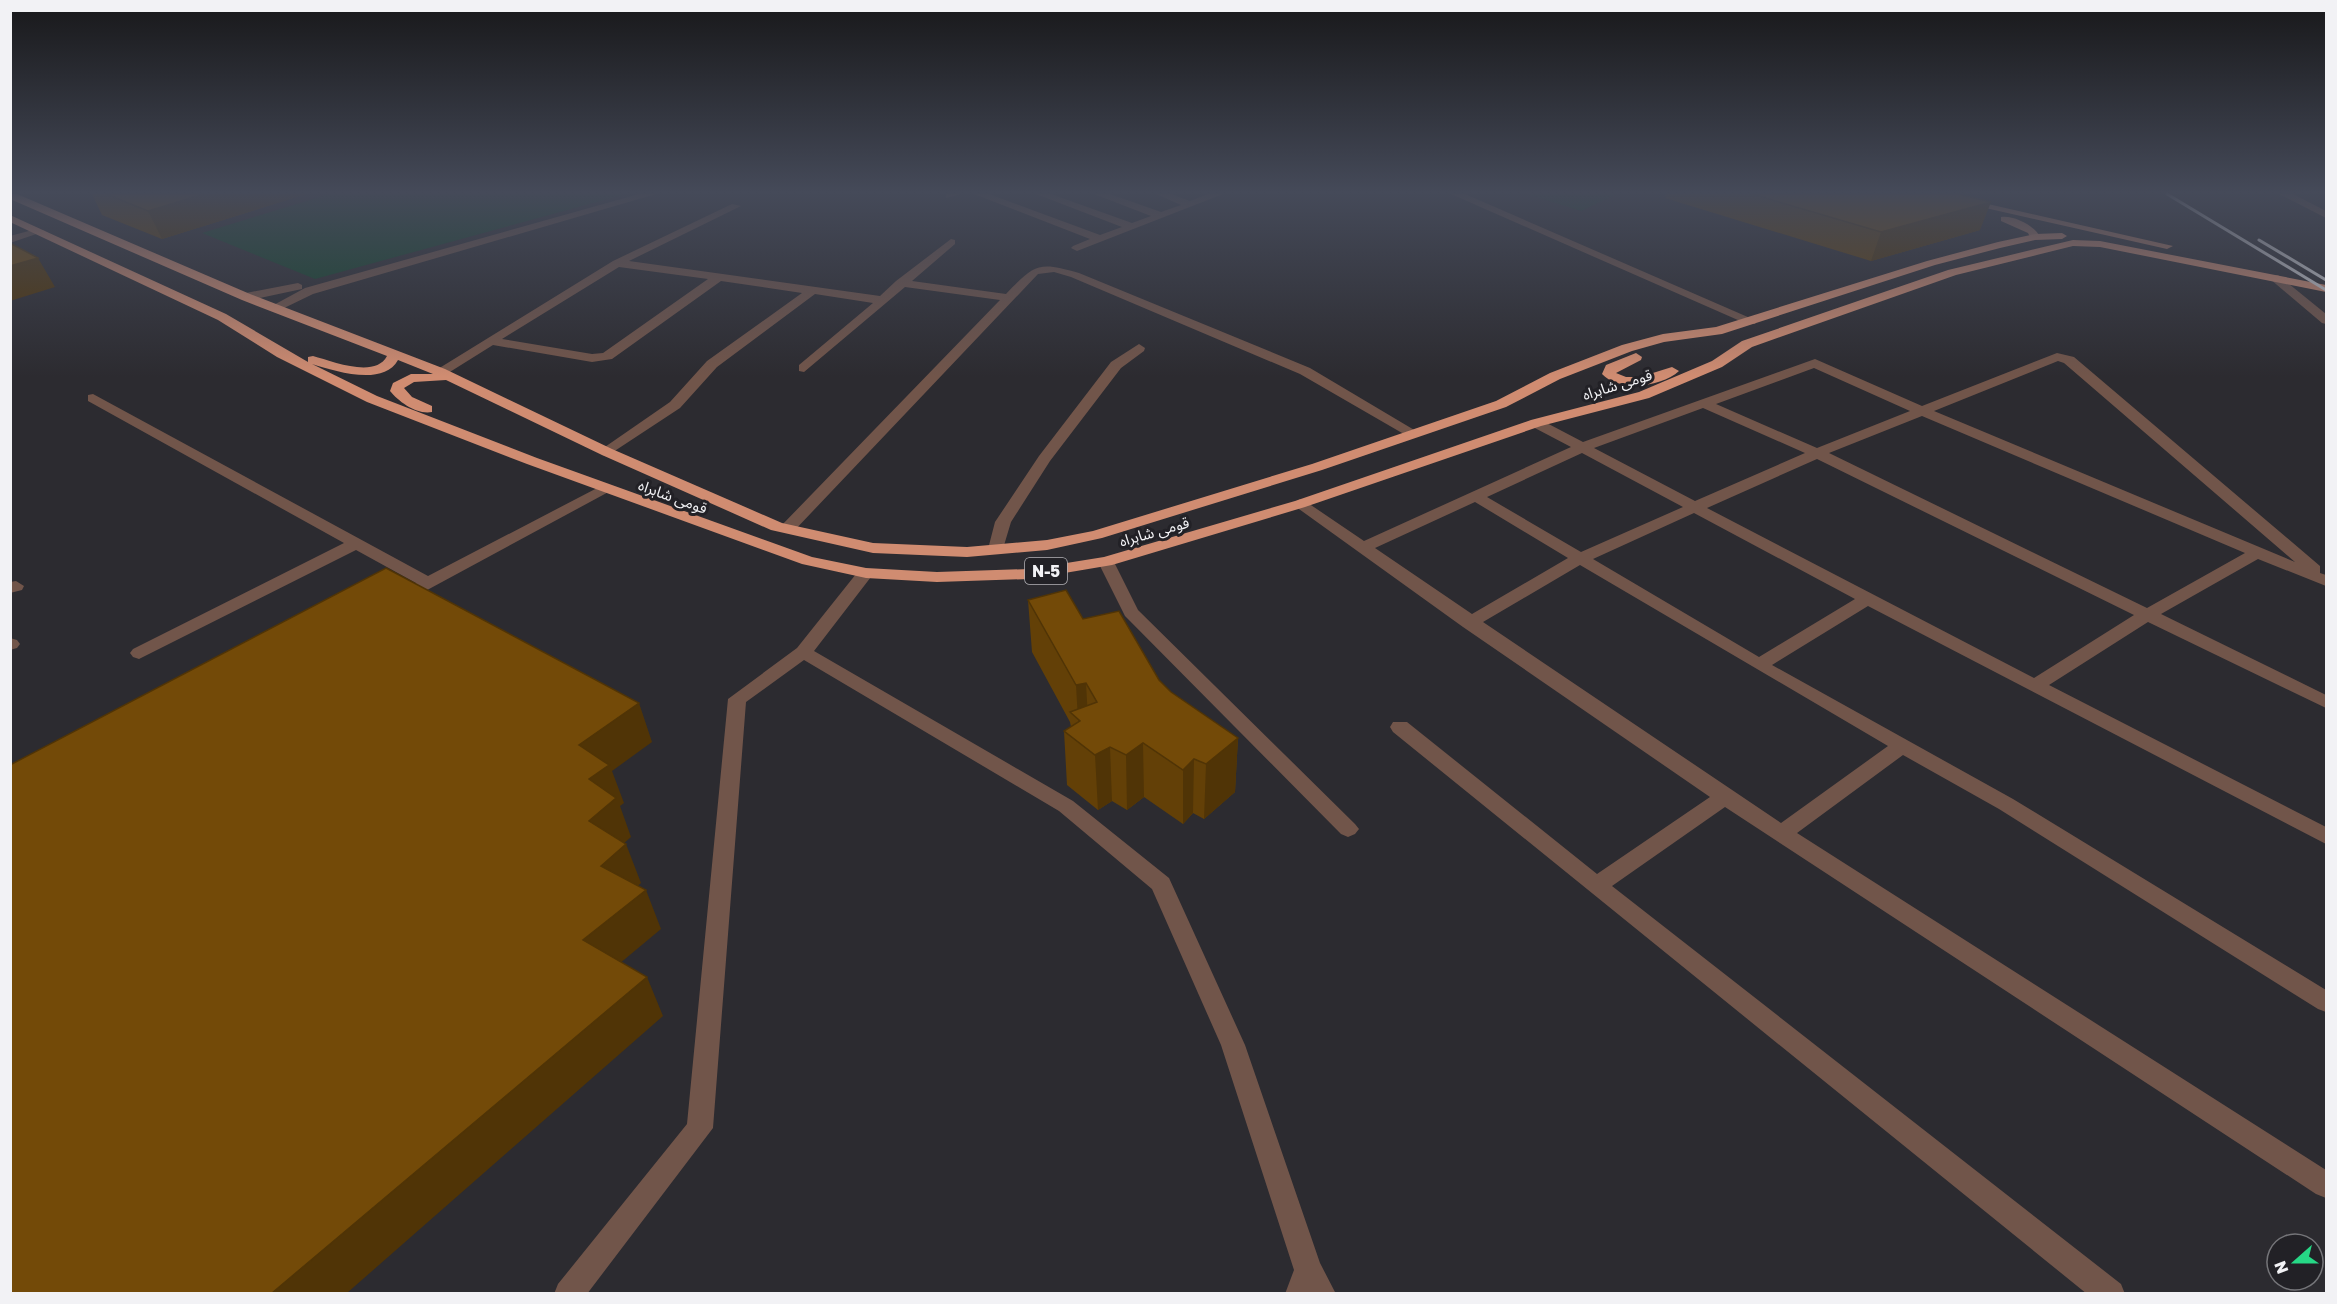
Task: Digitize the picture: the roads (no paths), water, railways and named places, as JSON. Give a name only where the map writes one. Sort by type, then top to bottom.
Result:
[{"type":"highway","name":"قومی شاہراہ","points":[[90,255],[222,317],[271,347],[372,399],[485,443],[808,561],[866,573],[937,577],[1029,574],[1106,562],[1300,504],[1536,423],[1644,395],[1717,364],[1747,344],[1952,272],[2016,255]]},
{"type":"highway","name":"قومی شاہراہ","points":[[148,255],[246,297],[440,372],[606,452],[787,530],[873,548],[967,552],[1028,547],[1096,535],[1501,404],[1590,360],[1663,338],[1718,331],[1931,263],[1964,255]]},
{"type":"highway","name":"قومی شاہراہ","points":[[2162,255],[2326,289]]},
{"type":"highway","name":"قومی شاہراہ","points":[[2206,255],[2326,282]]},
{"type":"highway","points":[[1718,331],[1634,357],[1611,368],[1609,374],[1625,382],[1636,383],[1747,344]]},
{"type":"highway","points":[[271,347],[358,371],[388,365],[393,361],[395,354]]},
{"type":"highway","points":[[456,380],[427,376],[411,378],[398,386],[397,391],[406,400],[445,418],[485,443]]},
{"type":"highway","points":[[1028,547],[1029,574]]},
{"type":"street","points":[[246,297],[286,291],[412,255]]},
{"type":"street","points":[[276,307],[309,291],[436,255]]},
{"type":"street","points":[[440,372],[617,262],[632,255]]},
{"type":"street","points":[[804,368],[935,255]]},
{"type":"street","points":[[1597,255],[1751,321]]},
{"type":"street","points":[[617,262],[811,292],[880,300]]},
{"type":"street","points":[[787,530],[1035,271],[1054,269],[1069,273],[1296,367],[1414,434]]},
{"type":"street","points":[[2274,277],[2326,320]]},
{"type":"street","points":[[492,341],[592,358],[607,356],[718,278]]},
{"type":"street","points":[[900,283],[1010,298]]},
{"type":"street","points":[[606,452],[675,405],[712,364],[811,292]]},
{"type":"street","points":[[996,549],[1003,522],[1044,459],[1116,365],[1139,348]]},
{"type":"street","points":[[1469,623],[1579,560],[1817,453],[1919,410],[2057,357],[2069,360],[2326,581]]},
{"type":"street","points":[[1362,548],[1477,498],[1581,448],[1815,363],[1919,410],[2326,581]]},
{"type":"street","points":[[93,398],[427,582]]},
{"type":"street","points":[[1703,403],[1817,453],[2326,702]]},
{"type":"street","points":[[1536,423],[1867,599],[2326,836]]},
{"type":"street","points":[[385,605],[606,489]]},
{"type":"street","points":[[1477,498],[1759,665],[2006,804],[2326,1002]]},
{"type":"street","points":[[1300,504],[1469,623],[1725,797],[2326,1185]]},
{"type":"street","points":[[140,653],[357,543]]},
{"type":"street","points":[[2034,686],[2147,615],[2258,552]]},
{"type":"street","points":[[1106,562],[1131,612],[1348,829]]},
{"type":"street","points":[[568,1293],[700,1128],[736,699],[803,652],[866,573]]},
{"type":"street","points":[[1759,665],[1867,599]]},
{"type":"street","points":[[803,652],[1066,806],[1161,884],[1233,1045],[1310,1286]]},
{"type":"street","points":[[1400,727],[1596,886],[2111,1293]]},
{"type":"street","points":[[1781,834],[1901,746]]},
{"type":"street","points":[[1596,886],[1725,797]]},
{"type":"railway","points":[[2268,255],[2326,290]]},
{"type":"railway","points":[[2284,255],[2326,280]]}]
